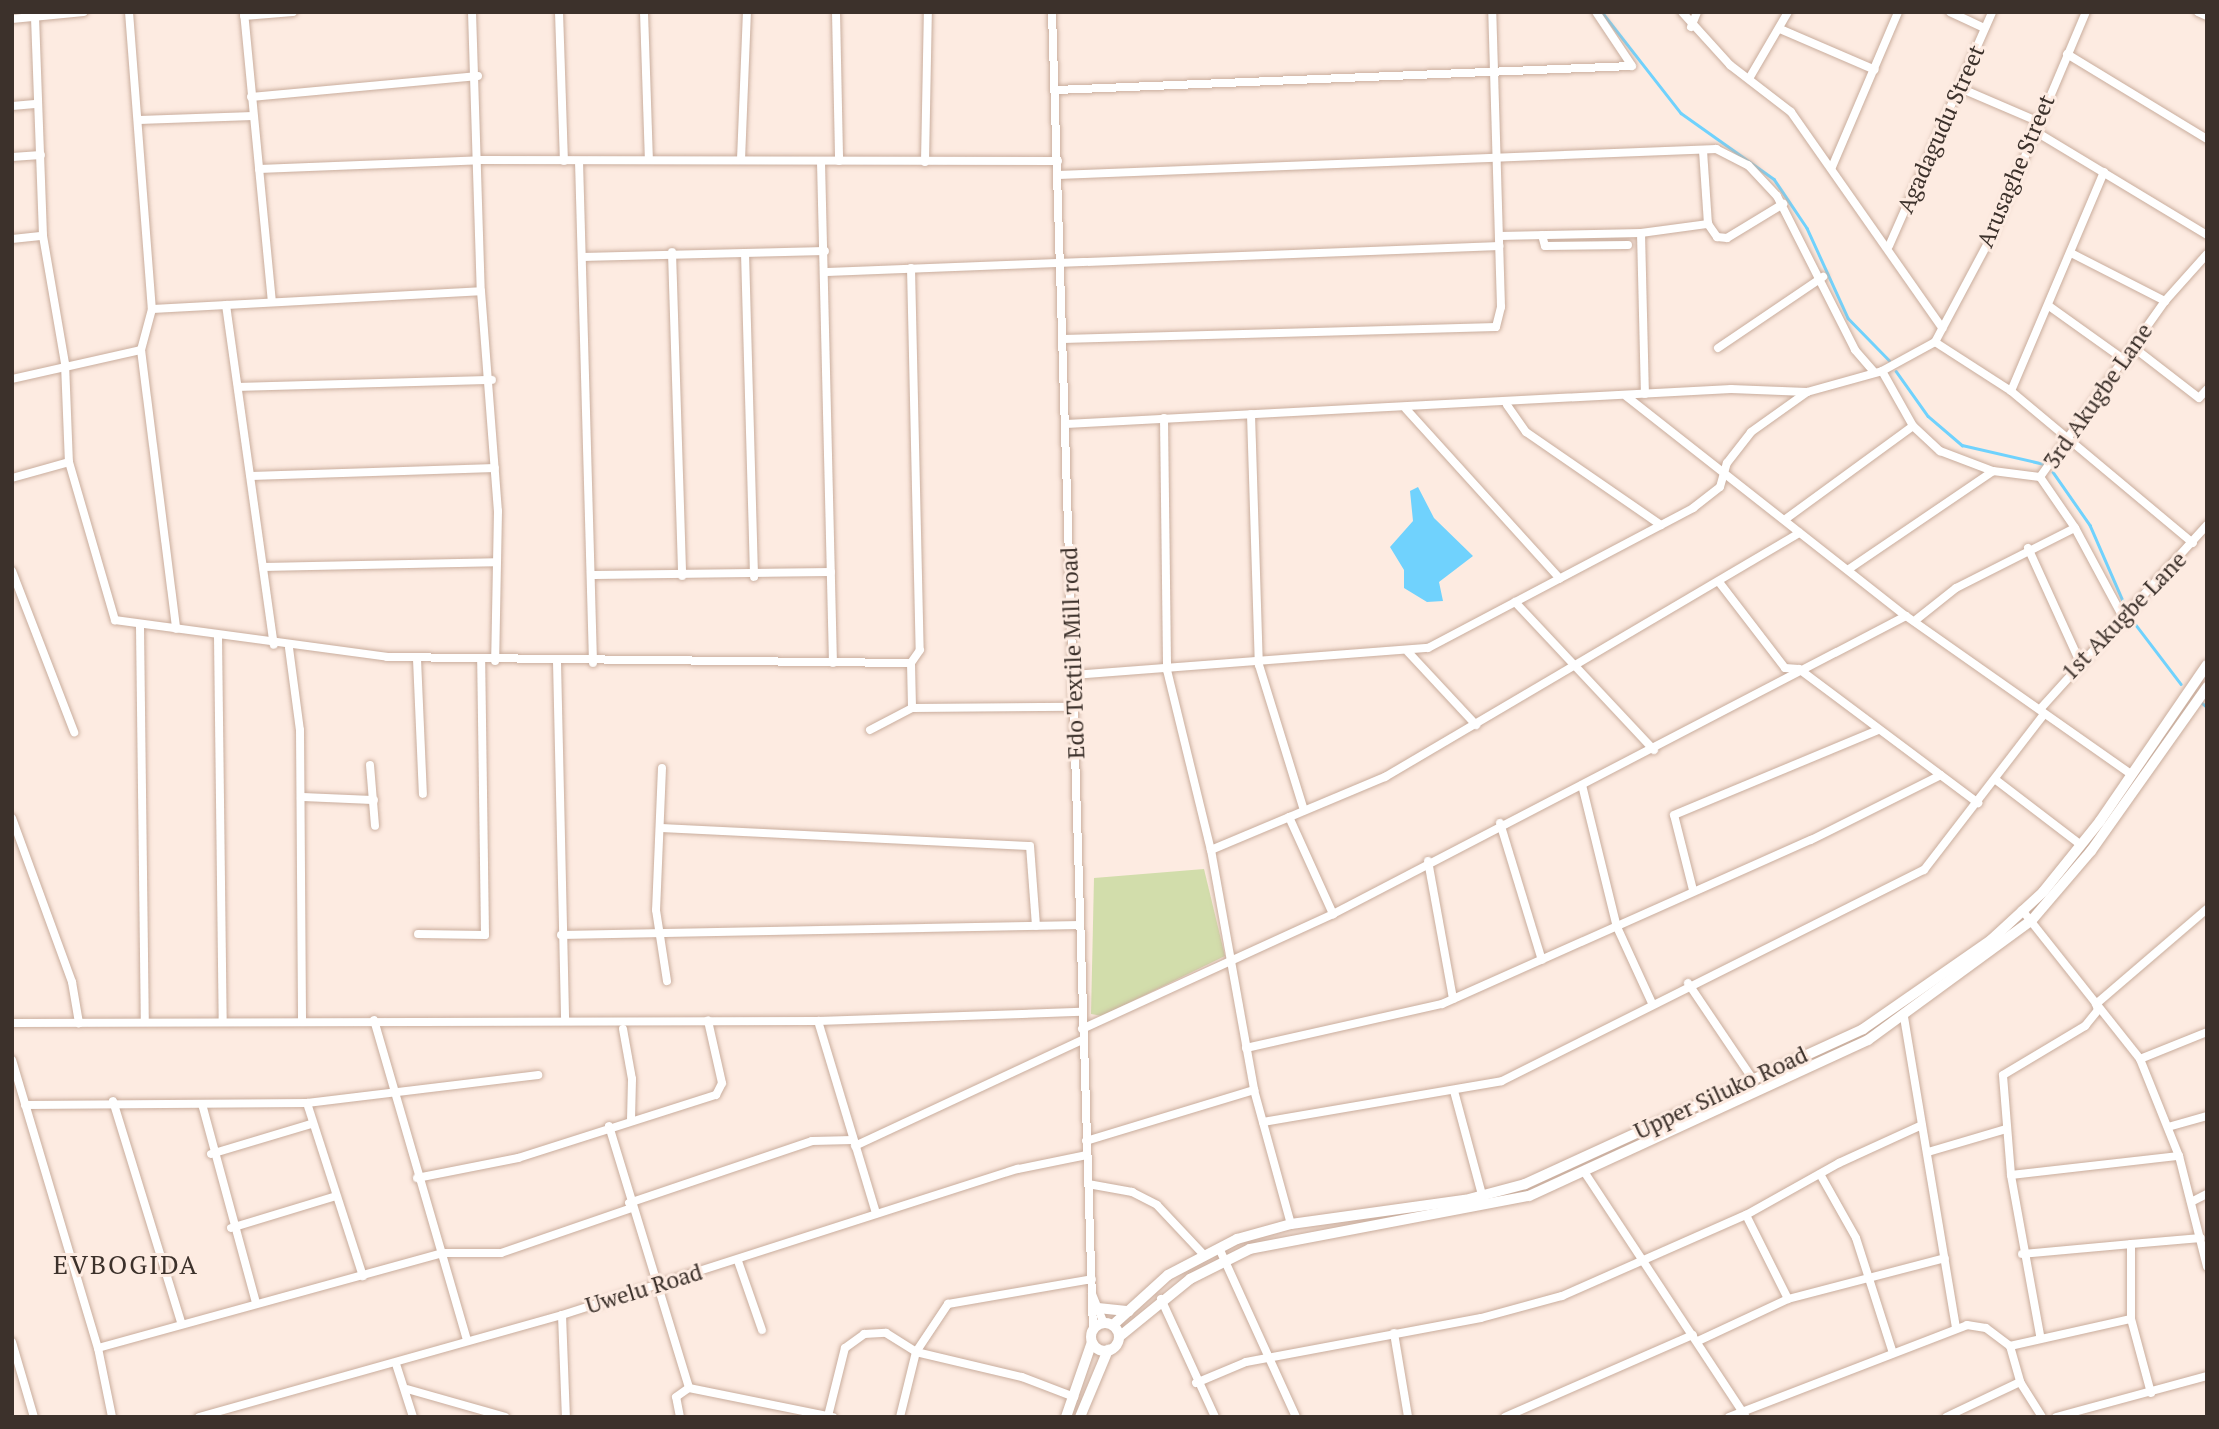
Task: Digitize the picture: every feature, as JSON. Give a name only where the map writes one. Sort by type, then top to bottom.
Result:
[{"type":"main road","name":"Upper Siluko Road","points":[[1093,1329],[1108,1324],[1129,1311],[1153,1286],[1219,1248],[1291,1224],[1482,1195],[1584,1160],[1752,1077],[1863,1029],[1991,940],[2022,910],[2081,845],[2207,665]]},
{"type":"main road","name":"Upper Siluko Road","points":[[1108,1350],[1161,1299],[1227,1260],[1305,1235],[1467,1212],[1586,1173],[1868,1040],[1904,1017],[2032,920],[2091,851],[2207,687]]},
{"type":"main road","points":[[1098,1308],[1129,1311]]},
{"type":"main road","points":[[1108,1324],[1119,1337]]},
{"type":"main road","points":[[1066,1417],[1092,1342],[1093,1329]]},
{"type":"main road","points":[[1080,1417],[1108,1350],[1092,1342]]},
{"type":"street","points":[[12,19],[84,12]]},
{"type":"street","points":[[129,12],[152,309],[141,350],[176,629]]},
{"type":"street","points":[[272,301],[244,14],[293,12]]},
{"type":"street","points":[[472,12],[478,76],[481,291],[492,380],[495,661]]},
{"type":"street","points":[[559,12],[564,160]]},
{"type":"street","points":[[645,12],[649,159]]},
{"type":"street","points":[[741,160],[747,12]]},
{"type":"street","points":[[836,12],[839,161]]},
{"type":"street","points":[[925,162],[928,12]]},
{"type":"street","name":"Edo Textile Mill road","points":[[1052,12],[1093,1329]]},
{"type":"street","points":[[1063,339],[1496,327],[1499,161],[1492,12]]},
{"type":"street","points":[[1056,90],[1632,66],[1596,12]]},
{"type":"street","points":[[1682,12],[1691,27],[1791,112],[1832,167],[1872,234],[1889,246],[1942,328]]},
{"type":"street","points":[[1691,27],[1697,12]]},
{"type":"street","points":[[1750,78],[1788,12]]},
{"type":"street","points":[[1832,167],[1898,12]]},
{"type":"street","points":[[1950,12],[1985,27]]},
{"type":"street","name":"Agadagudu Street","points":[[1889,246],[1992,12]]},
{"type":"street","name":"Arusaghe Street","points":[[1935,342],[1990,239],[2035,125],[2086,12]]},
{"type":"street","points":[[2198,12],[2207,16]]},
{"type":"street","points":[[36,17],[35,104],[41,155],[43,236],[65,364],[69,462],[112,615],[140,626],[176,629],[289,648],[417,659],[593,663],[911,663]]},
{"type":"street","points":[[1780,29],[1875,70]]},
{"type":"street","points":[[2067,54],[2207,139]]},
{"type":"street","points":[[251,97],[478,76]]},
{"type":"street","points":[[1960,88],[2035,125],[2104,172],[2207,235]]},
{"type":"street","points":[[12,106],[35,104]]},
{"type":"street","points":[[139,120],[253,116]]},
{"type":"street","points":[[1703,151],[1709,224],[1717,237],[1727,238],[1783,204]]},
{"type":"street","name":"3rd Akugbe Lane","points":[[1058,175],[1499,161],[1703,151],[1737,158],[1783,204],[1823,277],[1855,350],[1877,371],[1913,426],[1940,451],[1993,471],[2040,477],[2069,442],[2165,302],[2207,254]]},
{"type":"street","points":[[12,157],[41,155]]},
{"type":"street","points":[[259,169],[480,160],[1058,161]]},
{"type":"street","points":[[579,161],[594,575],[593,663]]},
{"type":"street","points":[[821,162],[827,272],[833,663]]},
{"type":"street","points":[[2011,391],[2104,172]]},
{"type":"street","points":[[1499,236],[1641,233],[1709,224]]},
{"type":"street","points":[[1641,233],[1646,394]]},
{"type":"street","points":[[1542,235],[1545,246],[1628,245]]},
{"type":"street","points":[[12,239],[43,236]]},
{"type":"street","points":[[827,272],[1499,246]]},
{"type":"street","points":[[582,257],[673,252],[825,251]]},
{"type":"street","points":[[673,252],[682,576]]},
{"type":"street","points":[[745,253],[754,577]]},
{"type":"street","points":[[2071,253],[2165,302]]},
{"type":"street","points":[[911,268],[920,650],[911,663],[912,708]]},
{"type":"street","points":[[1718,348],[1823,277]]},
{"type":"street","points":[[152,309],[481,291]]},
{"type":"street","points":[[226,305],[240,387],[274,645]]},
{"type":"street","points":[[2049,306],[2126,361]]},
{"type":"street","points":[[1066,424],[1507,405],[1646,394],[1807,392],[1877,371],[1935,342],[2011,391],[2193,543]]},
{"type":"street","points":[[2133,347],[2199,398],[2207,389]]},
{"type":"street","points":[[12,379],[65,364],[141,350]]},
{"type":"street","points":[[240,387],[492,380]]},
{"type":"street","points":[[1074,675],[1259,665],[1428,648],[1661,525],[1720,487],[1723,474],[1751,432],[1807,392]]},
{"type":"street","points":[[1626,396],[1723,474],[1787,518],[1800,533],[1906,616],[1917,619],[2131,774]]},
{"type":"street","points":[[1507,405],[1526,432],[1661,525]]},
{"type":"street","points":[[1406,409],[1560,579]]},
{"type":"street","points":[[1251,414],[1259,665],[1304,810]]},
{"type":"street","points":[[1164,418],[1167,670],[1211,850],[1254,1090],[1291,1224]]},
{"type":"street","points":[[1787,518],[1913,426]]},
{"type":"street","points":[[12,478],[69,462]]},
{"type":"street","points":[[251,476],[495,467]]},
{"type":"street","points":[[1849,569],[1993,471]]},
{"type":"street","points":[[2040,477],[2074,527],[2125,621]]},
{"type":"street","name":"1st Akugbe Lane","points":[[1263,1122],[1502,1081],[1688,983],[1924,870],[1996,780],[2043,710],[2080,663],[2125,621],[2207,525]]},
{"type":"street","points":[[1917,619],[1949,592],[2028,548],[2074,527]]},
{"type":"street","points":[[1211,850],[1385,777],[1476,726],[1572,664],[1800,533]]},
{"type":"street","points":[[2028,548],[2080,663]]},
{"type":"street","points":[[263,566],[495,562]]},
{"type":"street","points":[[12,571],[74,732]]},
{"type":"street","points":[[594,575],[754,577],[831,572]]},
{"type":"street","points":[[1718,582],[1785,668],[1799,670],[1978,803]]},
{"type":"street","points":[[1515,602],[1654,750]]},
{"type":"street","points":[[1082,1029],[1231,958],[1333,914],[1500,823],[1654,750],[1799,670],[1906,616]]},
{"type":"street","points":[[140,626],[145,1021]]},
{"type":"street","points":[[218,637],[223,1021]]},
{"type":"street","points":[[289,648],[300,730],[302,1019]]},
{"type":"street","points":[[1408,652],[1476,726]]},
{"type":"street","points":[[417,659],[423,794]]},
{"type":"street","points":[[418,934],[485,935],[481,662]]},
{"type":"street","points":[[556,662],[565,1020]]},
{"type":"street","points":[[870,730],[912,708],[1074,707]]},
{"type":"street","points":[[1693,890],[1674,816],[1878,730]]},
{"type":"street","points":[[370,765],[375,826]]},
{"type":"street","points":[[662,768],[656,910],[663,933],[667,981]]},
{"type":"street","points":[[1246,1048],[1453,999],[1617,927],[1693,890],[1811,840],[1941,775]]},
{"type":"street","points":[[1996,780],[2081,845]]},
{"type":"street","points":[[1582,785],[1617,927],[1652,1003]]},
{"type":"street","points":[[301,797],[374,800]]},
{"type":"street","points":[[1289,817],[1333,914]]},
{"type":"street","points":[[12,818],[72,982],[79,1023]]},
{"type":"street","points":[[1500,823],[1542,960]]},
{"type":"street","points":[[660,828],[1030,846],[1036,926]]},
{"type":"street","points":[[1428,861],[1453,999]]},
{"type":"street","points":[[2095,1004],[2207,909]]},
{"type":"street","points":[[2022,910],[2140,1059],[2179,1156],[2207,1267]]},
{"type":"street","points":[[561,934],[1080,925]]},
{"type":"street","points":[[1688,983],[1752,1077]]},
{"type":"street","points":[[2040,1335],[2022,1254],[2011,1175],[2006,1129],[2005,1072],[2085,1026],[2098,1010],[2095,1004]]},
{"type":"street","points":[[12,1023],[302,1019],[818,1021],[1082,1012]]},
{"type":"street","points":[[1904,1017],[1956,1327]]},
{"type":"street","points":[[374,1020],[417,1178],[443,1253],[467,1341]]},
{"type":"street","points":[[417,1178],[518,1158],[722,1090],[708,1021]]},
{"type":"street","points":[[818,1021],[876,1213]]},
{"type":"street","points":[[623,1029],[632,1079],[631,1119]]},
{"type":"street","points":[[2140,1059],[2207,1032]]},
{"type":"street","points":[[98,1348],[181,1322],[443,1253],[501,1253],[812,1141],[854,1143],[1082,1040]]},
{"type":"street","points":[[12,1060],[98,1348],[112,1417]]},
{"type":"street","points":[[25,1105],[113,1101],[307,1103],[538,1075]]},
{"type":"street","points":[[1086,1141],[1254,1090]]},
{"type":"street","points":[[1454,1091],[1482,1195]]},
{"type":"street","points":[[113,1101],[181,1322]]},
{"type":"street","points":[[307,1103],[311,1124],[363,1276]]},
{"type":"street","points":[[202,1104],[211,1154],[231,1228],[256,1303]]},
{"type":"street","points":[[2168,1127],[2207,1116]]},
{"type":"street","points":[[211,1154],[311,1124]]},
{"type":"street","points":[[1196,1383],[1272,1356],[1394,1333],[1562,1296],[1746,1215],[1820,1174],[1922,1125]]},
{"type":"street","points":[[609,1126],[630,1205],[688,1388]]},
{"type":"street","points":[[1928,1152],[2006,1129]]},
{"type":"street","name":"Uwelu Road","points":[[199,1417],[396,1364],[738,1261],[876,1213],[1087,1155]]},
{"type":"street","points":[[2011,1175],[2179,1156]]},
{"type":"street","points":[[1586,1173],[1744,1414]]},
{"type":"street","points":[[1820,1174],[1856,1238],[1892,1350]]},
{"type":"street","points":[[1088,1184],[1132,1192],[1157,1205],[1203,1255]]},
{"type":"street","points":[[2191,1202],[2207,1194]]},
{"type":"street","points":[[231,1228],[336,1196]]},
{"type":"street","points":[[1746,1215],[1788,1299]]},
{"type":"street","points":[[2022,1254],[2201,1238]]},
{"type":"street","points":[[2132,1244],[2131,1318],[2151,1393]]},
{"type":"street","points":[[1219,1248],[1272,1356],[1296,1417]]},
{"type":"street","points":[[1505,1417],[1788,1299],[1945,1258]]},
{"type":"street","points":[[738,1261],[762,1329]]},
{"type":"street","points":[[900,1417],[916,1352],[948,1304],[1092,1279]]},
{"type":"street","name":"Edo Textile Mill road","points":[[1092,1294],[1108,1324]]},
{"type":"street","points":[[1161,1299],[1196,1383],[1215,1417]]},
{"type":"street","points":[[562,1315],[566,1417]]},
{"type":"street","points":[[2010,1346],[2040,1335],[2131,1318]]},
{"type":"street","points":[[1729,1417],[1744,1414],[1892,1350],[1956,1327],[1986,1328],[2010,1346],[2020,1382],[2042,1417]]},
{"type":"street","points":[[1394,1333],[1408,1417]]},
{"type":"street","points":[[680,1417],[676,1397],[688,1388],[831,1416],[845,1348],[855,1338],[886,1334],[916,1352],[1021,1377],[1074,1397]]},
{"type":"street","points":[[12,1342],[34,1417]]},
{"type":"street","points":[[396,1364],[407,1389],[413,1417]]},
{"type":"street","points":[[2056,1417],[2207,1376]]},
{"type":"street","points":[[1946,1417],[2020,1382]]},
{"type":"street","points":[[407,1389],[505,1417]]},
{"type":"green space","points":[[1204,869],[1225,956],[1102,1016],[1091,1014],[1094,878]]},
{"type":"water","points":[[1418,487],[1434,518],[1473,556],[1439,582],[1443,601],[1427,602],[1404,588],[1404,570],[1390,547],[1413,521],[1410,491]]},
{"type":"waterway","points":[[1602,12],[1681,113],[1774,179],[1807,228],[1848,318],[1889,360]]},
{"type":"waterway","points":[[1896,371],[1928,416],[1962,445],[2044,464]]},
{"type":"waterway","points":[[2053,472],[2090,525],[2127,610]]},
{"type":"waterway","points":[[2133,621],[2181,684]]},
{"type":"waterway","points":[[2201,702],[2207,707]]},
{"type":"district","name":"EVBOGIDA","points":[[126,1265]]}]
